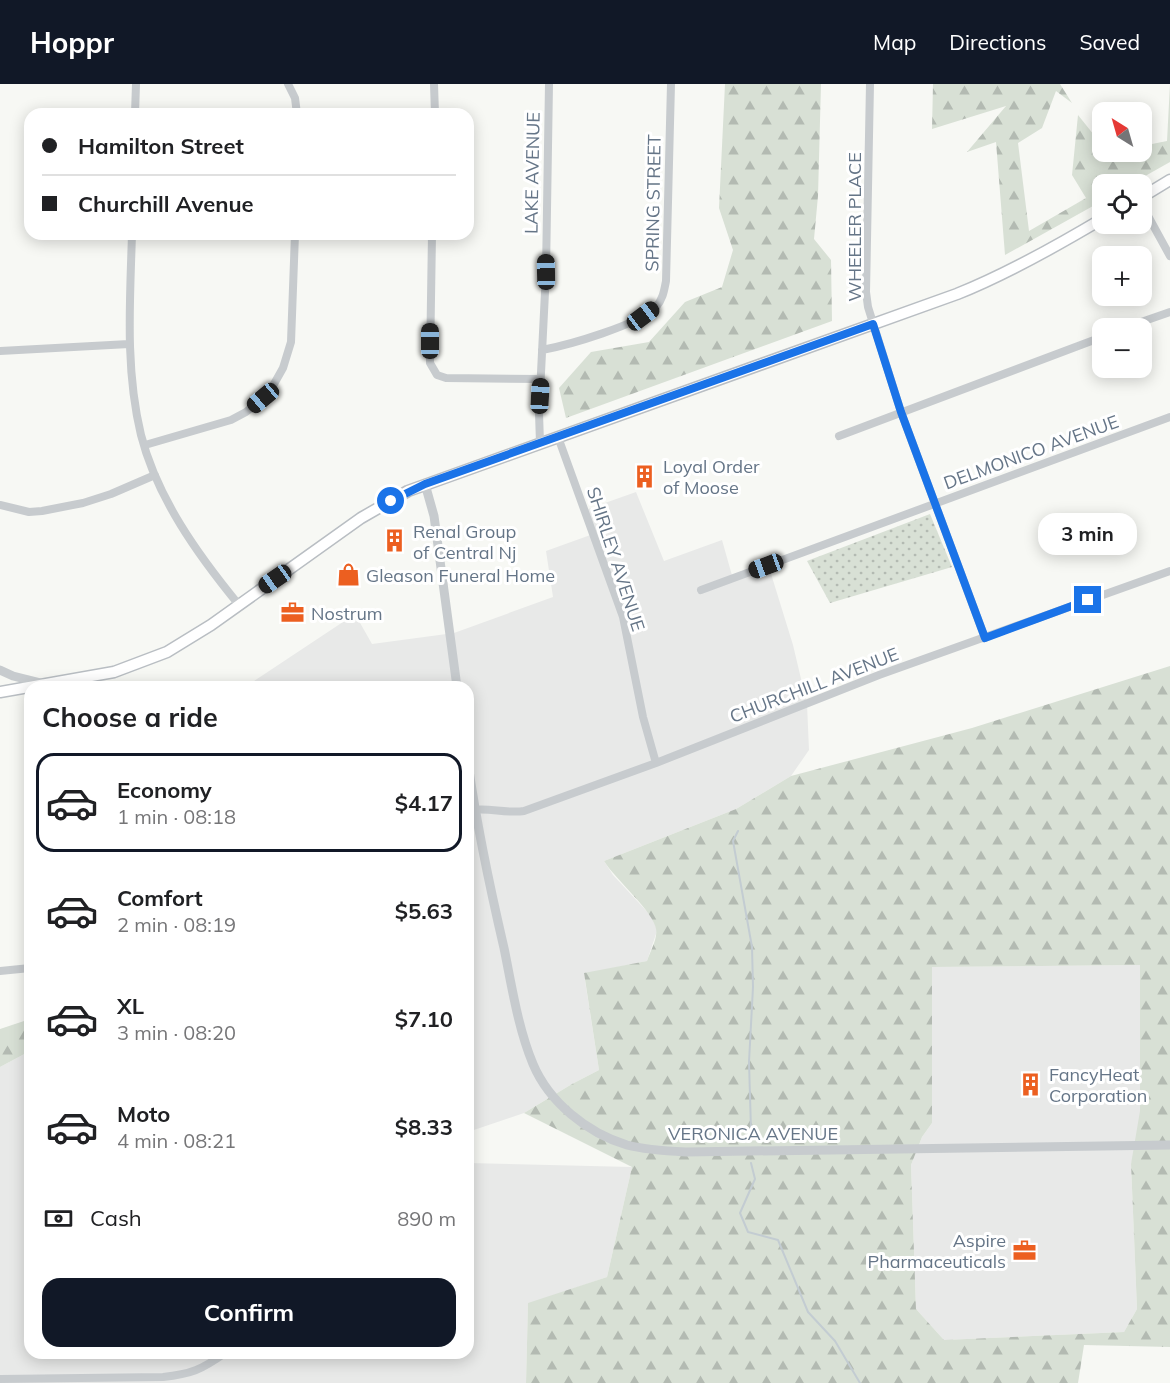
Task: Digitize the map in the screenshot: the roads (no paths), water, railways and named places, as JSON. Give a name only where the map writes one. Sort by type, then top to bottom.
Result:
[{"type":"main road","points":[[1152,191],[1170,180]]},
{"type":"main road","points":[[62,681],[114,672],[168,652],[369,513],[425,484],[986,282],[1092,224]]},
{"type":"main road","points":[[0,692],[24,688]]},
{"type":"street","points":[[135,108],[136,84]]},
{"type":"street","points":[[288,84],[295,98],[296,108]]},
{"type":"street","points":[[434,84],[435,108]]},
{"type":"street","name":"LAKE AVENUE","points":[[540,443],[549,84]]},
{"type":"street","name":"SPRING STREET","points":[[542,350],[617,327],[643,316],[656,306],[663,296],[666,281],[670,84]]},
{"type":"street","name":"WHEELER PLACE","points":[[870,84],[866,292],[868,307],[901,412],[985,638]]},
{"type":"street","points":[[1152,224],[1170,256]]},
{"type":"street","points":[[132,240],[129,344],[136,404],[145,445],[155,475],[188,536],[238,605]]},
{"type":"street","points":[[145,445],[231,420],[246,412],[263,398],[283,369],[291,342],[295,240]]},
{"type":"street","points":[[432,240],[430,363],[437,375],[446,378],[541,379]]},
{"type":"street","points":[[1152,318],[1170,312]]},
{"type":"street","points":[[839,436],[1092,341]]},
{"type":"street","points":[[0,351],[129,344]]},
{"type":"street","name":"DELMONICO AVENUE","points":[[700,590],[1170,417]]},
{"type":"street","name":"SHIRLEY AVENUE","points":[[558,437],[623,617],[656,763]]},
{"type":"street","points":[[0,506],[29,512],[42,511],[111,494],[155,475]]},
{"type":"street","points":[[425,484],[434,516],[456,681]]},
{"type":"street","name":"CHURCHILL AVENUE","points":[[474,810],[514,813],[524,811],[656,763],[838,691],[1170,571]]},
{"type":"street","points":[[0,670],[33,681]]},
{"type":"street","name":"VERONICA AVENUE","points":[[474,819],[524,1041],[533,1065],[560,1104],[598,1133],[629,1145],[686,1152],[1170,1145]]},
{"type":"street","points":[[0,971],[24,969]]},
{"type":"street","points":[[0,1379],[165,1377],[186,1375],[206,1367],[217,1359]]},
{"type":"waterway","points":[[738,831],[733,841],[752,947],[753,987],[749,1062],[751,1130],[749,1138]]},
{"type":"waterway","points":[[751,1163],[755,1179],[740,1213],[748,1232],[778,1240],[808,1312],[835,1341],[860,1383]]},
{"type":"place","name":"Loyal Order of Moose","points":[[645,476]]},
{"type":"place","name":"Renal Group of Central Nj","points":[[395,541]]},
{"type":"place","name":"Gleason Funeral Home","points":[[348,575]]},
{"type":"place","name":"Nostrum","points":[[293,613]]},
{"type":"place","name":"FancyHeat Corporation","points":[[1031,1084]]},
{"type":"place","name":"Aspire Pharmaceuticals","points":[[1024,1250]]}]
